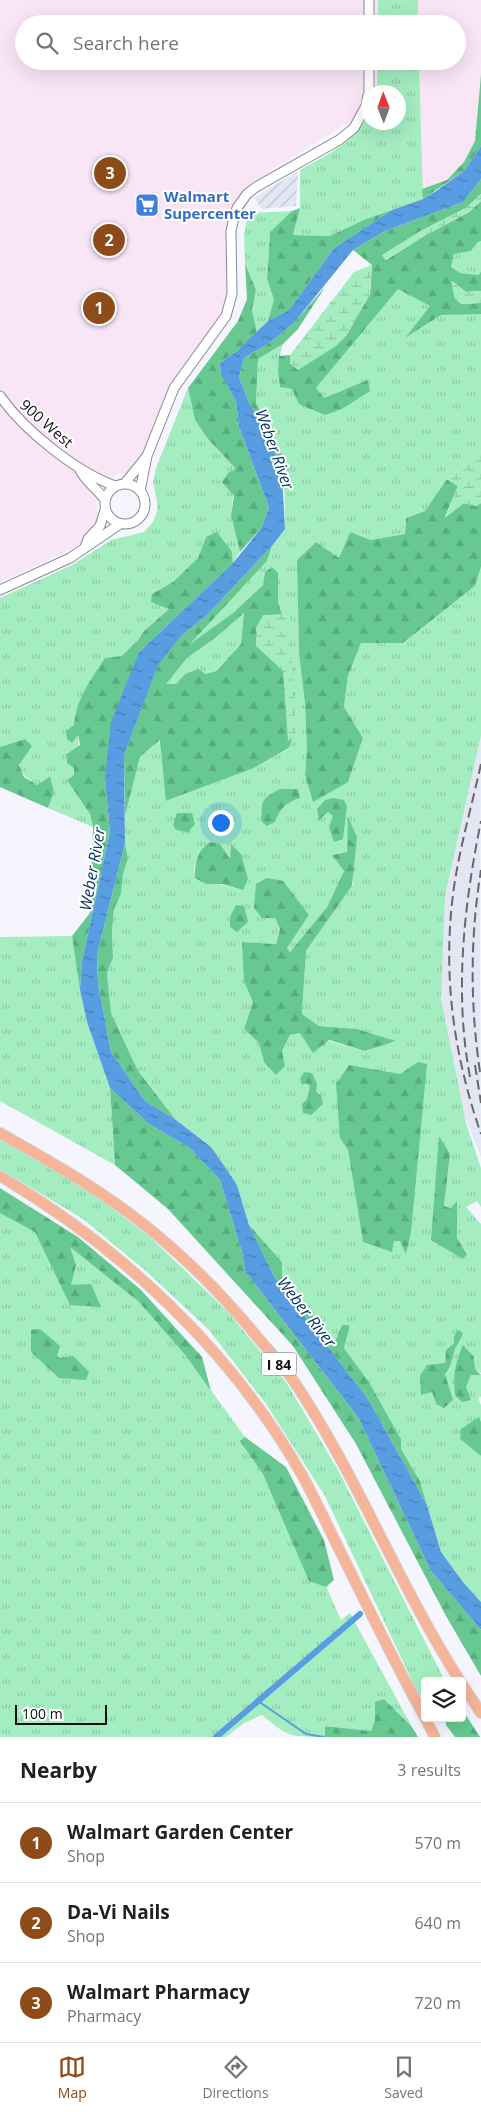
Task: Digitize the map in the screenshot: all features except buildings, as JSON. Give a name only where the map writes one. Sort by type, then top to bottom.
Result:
[{"type":"highway","name":"I 84","points":[[0,1133],[86,1183],[120,1207],[153,1232],[230,1303],[297,1387],[346,1469],[438,1646],[457,1677]]},
{"type":"highway","name":"I 84","points":[[0,1176],[81,1229],[144,1280],[209,1347],[264,1414],[302,1476],[421,1711]]},
{"type":"highway","points":[[466,1690],[481,1714]]},
{"type":"highway","name":"I 84","points":[[427,1722],[436,1737]]},
{"type":"street","points":[[369,0],[369,15]]},
{"type":"street","points":[[369,70],[369,85]]},
{"type":"street","points":[[140,491],[147,456],[174,388],[226,316],[232,294],[231,231],[237,208],[247,194],[256,187],[339,140],[354,128],[361,115]]},
{"type":"street","name":"900 West","points":[[0,396],[31,430],[79,468],[115,486]]},
{"type":"street","points":[[85,547],[100,526],[107,494],[115,486],[125,483],[147,456]]},
{"type":"street","name":"900 West","points":[[79,468],[82,475],[99,491],[105,500]]},
{"type":"street","points":[[0,590],[70,558],[120,524],[132,523],[140,517],[144,512],[145,501],[136,487],[125,483]]},
{"type":"street","points":[[105,510],[111,519],[120,524]]},
{"type":"shaded area","points":[[0,0],[379,0],[378,15],[15,15],[15,70],[378,70],[377,85],[361,85],[361,106],[351,121],[253,181],[245,191],[235,207],[229,293],[222,311],[213,327],[183,366],[172,385],[140,475],[132,472],[120,473],[101,485],[97,498],[97,526],[90,537],[68,551],[0,582]]},
{"type":"shaded area","points":[[418,0],[481,0],[481,74],[475,141],[464,162],[447,180],[422,189],[419,70],[466,70],[466,15],[418,15]]},
{"type":"shaded area","points":[[298,171],[296,206],[262,209],[254,198]]},
{"type":"shaded area","points":[[481,722],[481,1157],[458,1099],[440,999],[445,892]]},
{"type":"green space","points":[[378,0],[418,0],[418,15],[378,15]]},
{"type":"green space","points":[[377,70],[419,70],[423,199],[365,220],[330,236],[293,235],[300,208],[300,170],[346,142],[361,127],[361,130],[406,130],[406,85],[377,85]]},
{"type":"green space","points":[[481,74],[481,146],[464,171],[423,199],[422,189],[447,180],[464,162],[475,141]]},
{"type":"green space","points":[[481,179],[481,194],[466,208],[419,232],[383,255],[386,260],[424,236],[469,212],[481,201],[481,241],[471,251],[454,254],[451,267],[460,273],[479,275],[481,271],[481,291],[466,292],[452,281],[461,304],[481,303],[481,314],[441,315],[405,338],[430,306],[398,289],[316,388],[324,398],[368,380],[370,391],[342,409],[325,415],[299,404],[292,389],[280,387],[279,356],[290,355],[290,364],[346,336],[370,294],[372,265],[353,250],[385,231],[463,202]]},
{"type":"green space","points":[[481,194],[481,201],[469,212],[385,260],[382,255],[419,232],[466,208]]},
{"type":"green space","points":[[300,208],[293,235],[330,236],[364,220],[392,210],[334,248],[289,310],[268,321],[274,300],[267,279],[270,232],[292,211]]},
{"type":"green space","points":[[292,211],[270,232],[267,279],[274,300],[268,321],[257,333],[252,310],[256,290],[245,263],[244,235],[248,213]]},
{"type":"green space","points":[[481,241],[481,271],[479,275],[460,273],[451,267],[454,254],[471,251]]},
{"type":"green space","points":[[245,263],[256,290],[252,310],[257,333],[220,363],[221,373],[236,401],[239,427],[269,507],[262,527],[240,552],[231,515],[234,496],[222,482],[229,472],[236,469],[207,438],[195,420],[188,388],[238,321],[247,299]]},
{"type":"green space","points":[[372,265],[369,296],[346,336],[336,346],[298,370],[290,364],[290,355],[354,272]]},
{"type":"green space","points":[[451,281],[466,292],[481,291],[481,303],[461,304],[455,299]]},
{"type":"green space","points":[[325,287],[298,329],[283,344],[258,359],[256,403],[275,438],[284,462],[283,492],[271,436],[249,403],[239,377],[244,358],[272,341],[294,323]]},
{"type":"green space","points":[[398,288],[430,306],[406,337],[441,315],[481,313],[481,451],[447,479],[425,511],[406,518],[405,534],[371,540],[350,532],[339,558],[316,542],[297,560],[299,654],[305,704],[307,750],[305,775],[348,782],[363,738],[344,707],[348,676],[361,643],[403,643],[475,586],[481,567],[481,735],[445,895],[441,999],[466,1123],[481,1168],[481,1207],[477,1201],[466,1207],[481,1224],[481,1373],[475,1369],[474,1357],[466,1387],[471,1375],[481,1375],[481,1397],[478,1398],[481,1405],[481,1422],[479,1418],[460,1439],[481,1456],[481,1602],[463,1582],[441,1552],[420,1481],[401,1449],[401,1439],[369,1382],[344,1348],[349,1330],[335,1342],[282,1279],[282,1262],[249,1225],[237,1185],[211,1147],[176,1120],[138,1071],[111,1013],[107,972],[113,958],[112,932],[114,909],[121,894],[123,874],[128,859],[125,843],[125,816],[140,757],[161,740],[167,801],[254,768],[289,749],[295,727],[282,615],[278,602],[278,573],[265,572],[263,585],[233,613],[188,646],[267,561],[272,546],[285,529],[284,462],[275,438],[256,403],[258,359],[283,344],[279,365],[280,386],[292,389],[325,415],[342,390],[324,399],[316,388]],"holes":[[[280,789],[289,801],[279,811],[275,822],[267,826]],[[349,818],[353,885],[306,951],[302,1014],[319,1026],[357,1029],[395,1041],[365,1051],[300,1033],[290,1035],[282,1051],[264,1062],[259,1043],[244,1029],[253,1002],[242,942],[276,944],[280,928],[275,918],[309,915],[287,948],[290,952],[327,907],[344,871],[332,855],[347,852]],[[231,844],[243,890],[195,878],[194,867],[204,846],[230,860]],[[418,1062],[406,1253],[401,1241],[394,1241],[392,1251],[363,1242],[348,1150],[400,1074]],[[450,1154],[444,1206],[451,1208],[457,1202],[457,1238],[467,1253],[431,1240]],[[458,1331],[461,1339],[454,1350],[450,1369],[445,1374],[452,1400],[436,1404],[432,1392],[445,1363],[446,1350],[454,1343],[454,1336]]]},
{"type":"green space","points":[[188,388],[195,420],[207,438],[236,469],[231,515],[240,552],[233,563],[232,552],[206,537],[198,558],[173,582],[152,594],[169,609],[144,631],[75,713],[72,743],[78,734],[78,750],[74,776],[67,780],[90,814],[93,827],[48,808],[54,792],[49,776],[37,785],[25,775],[20,766],[25,739],[0,747],[0,598],[72,565],[111,540],[144,532],[153,522],[157,512],[153,482],[156,468]]},
{"type":"green space","points":[[481,451],[481,503],[476,506],[464,503],[445,518],[458,486],[447,479]]},
{"type":"green space","points":[[447,479],[458,486],[445,517],[464,503],[476,506],[481,503],[481,567],[475,586],[403,643],[361,643],[348,676],[344,707],[363,738],[348,782],[313,802],[305,775],[307,750],[305,704],[299,654],[297,560],[316,542],[339,558],[350,532],[371,540],[405,534],[406,518],[425,511]]},
{"type":"green space","points":[[217,532],[232,552],[233,563],[139,652],[105,779],[110,832],[82,961],[80,989],[72,936],[90,913],[93,827],[90,814],[67,780],[74,775],[74,768],[67,763],[67,754],[80,745],[78,735],[72,743],[67,739],[66,731],[74,725],[81,698],[105,658],[122,656],[144,631],[169,609],[151,602],[152,594],[173,582],[198,558],[206,537]]},
{"type":"green space","points":[[272,546],[267,561],[190,644],[233,613],[263,585],[265,572],[272,567],[278,573],[278,602],[292,663],[295,727],[289,748],[254,768],[166,801],[160,740],[140,757],[125,816],[124,755],[158,664],[182,635],[207,615]],"holes":[[[244,613],[241,644],[216,671],[205,674],[198,669],[185,674],[176,684],[166,684],[187,658],[214,639]]]},
{"type":"green space","points":[[244,613],[241,644],[215,671],[205,674],[185,674],[176,684],[165,684],[187,658],[214,639]]},
{"type":"green space","points":[[289,614],[296,733],[288,741],[283,671],[256,646],[256,628],[263,615]]},
{"type":"green space","points":[[25,739],[32,746],[19,765],[24,777],[37,785],[50,776],[54,792],[48,808],[0,787],[0,747]]},
{"type":"green space","points":[[280,789],[298,789],[300,798],[284,806],[275,822],[267,826],[262,822],[262,805],[269,795]]},
{"type":"green space","points":[[334,798],[344,800],[347,806],[343,839],[334,842],[329,827],[333,816],[328,812],[319,820],[317,809],[325,800]]},
{"type":"green space","points":[[177,813],[192,813],[195,824],[188,832],[176,830],[173,825]]},
{"type":"green space","points":[[348,817],[357,837],[352,886],[306,951],[302,1014],[319,1026],[357,1029],[396,1041],[365,1051],[329,1040],[313,1053],[300,1033],[290,1035],[282,1051],[285,1066],[276,1075],[264,1062],[259,1043],[244,1029],[253,1002],[244,981],[242,942],[276,944],[280,929],[275,918],[262,918],[254,908],[256,884],[267,878],[283,881],[309,915],[287,948],[290,952],[327,907],[344,871],[332,855],[347,852]]},
{"type":"green space","points":[[210,842],[220,844],[230,859],[231,844],[241,854],[248,879],[243,890],[222,884],[206,884],[195,878],[195,868],[200,853]]},
{"type":"green space","points":[[125,843],[128,859],[123,874],[121,894],[114,909],[112,932],[113,958],[107,972],[111,1013],[138,1071],[176,1120],[145,1101],[111,1052],[98,984],[97,954]]},
{"type":"green space","points":[[236,905],[244,906],[248,922],[237,932],[230,927],[230,917]]},
{"type":"green space","points":[[72,936],[87,1022],[110,1088],[115,1165],[0,1101],[0,937]]},
{"type":"green space","points":[[418,1062],[427,1064],[411,1232],[406,1254],[400,1241],[394,1241],[392,1252],[363,1242],[348,1150],[340,1138],[336,1084],[349,1065],[400,1074]]},
{"type":"green space","points":[[304,1072],[312,1073],[317,1084],[316,1092],[321,1096],[323,1104],[311,1115],[303,1113],[302,1104],[307,1099],[310,1086],[306,1083],[302,1085],[300,1079]]},
{"type":"green space","points":[[110,1088],[149,1124],[190,1148],[220,1180],[242,1252],[245,1271],[358,1417],[431,1571],[481,1630],[481,1676],[446,1616],[356,1444],[293,1346],[168,1209],[115,1165]]},
{"type":"green space","points":[[439,1136],[450,1154],[444,1206],[451,1208],[457,1201],[457,1238],[467,1254],[463,1259],[431,1240]]},
{"type":"green space","points":[[0,1138],[82,1185],[150,1237],[226,1310],[286,1382],[338,1470],[443,1677],[421,1677],[421,1697],[325,1496],[266,1404],[209,1330],[146,1271],[83,1219],[0,1169]]},
{"type":"green space","points":[[0,1188],[78,1237],[140,1289],[202,1357],[211,1391],[186,1356],[139,1302],[70,1247],[76,1265],[71,1285],[91,1284],[101,1307],[70,1305],[35,1232],[0,1213]]},
{"type":"green space","points":[[0,1203],[69,1246],[139,1302],[186,1356],[245,1437],[299,1525],[341,1620],[350,1613],[412,1727],[384,1699],[375,1703],[375,1720],[371,1731],[326,1726],[325,1737],[304,1737],[284,1732],[262,1715],[244,1723],[226,1737],[0,1737]]},
{"type":"green space","points":[[249,1225],[282,1262],[282,1279],[335,1342],[342,1325],[349,1325],[344,1348],[369,1382],[401,1439],[401,1449],[420,1481],[427,1505],[368,1399],[274,1276]]},
{"type":"green space","points":[[40,1329],[60,1346],[57,1356],[60,1358],[73,1356],[89,1372],[86,1380],[59,1378],[31,1352],[31,1330]]},
{"type":"green space","points":[[458,1330],[463,1333],[445,1374],[453,1400],[444,1408],[436,1404],[432,1392],[421,1395],[420,1376],[427,1365],[445,1363],[446,1350],[454,1343],[454,1336]]},
{"type":"green space","points":[[463,1345],[474,1357],[475,1369],[481,1375],[471,1375],[466,1387],[471,1400],[462,1402],[455,1395],[454,1382],[456,1363]]},
{"type":"green space","points":[[479,1417],[481,1422],[481,1456],[460,1439],[461,1429]]},
{"type":"green space","points":[[245,1437],[286,1467],[324,1540],[334,1580],[326,1587],[309,1581],[263,1474],[240,1441]]},
{"type":"green space","points":[[384,1699],[412,1727],[418,1737],[325,1737],[325,1726],[371,1731],[375,1720],[375,1702]]},
{"type":"green space","points":[[466,1715],[480,1737],[455,1737],[446,1722],[466,1722]]},
{"type":"water","points":[[481,146],[481,179],[463,202],[385,231],[353,250],[294,323],[272,341],[244,358],[239,377],[249,403],[271,436],[283,492],[285,529],[272,546],[207,615],[182,635],[158,665],[124,755],[125,843],[97,954],[98,984],[111,1052],[145,1101],[176,1120],[211,1147],[237,1185],[249,1225],[274,1276],[368,1399],[427,1505],[441,1552],[463,1582],[481,1602],[481,1630],[431,1571],[358,1417],[245,1271],[242,1252],[220,1180],[190,1148],[149,1124],[110,1088],[87,1022],[80,989],[82,961],[110,832],[105,779],[111,722],[139,652],[233,563],[262,527],[269,507],[239,427],[236,401],[221,374],[220,363],[237,351],[268,321],[289,310],[334,248],[392,210],[423,199],[436,191],[464,171]]},
{"type":"waterway","points":[[216,1737],[360,1614]]},
{"type":"waterway","points":[[258,1701],[306,1734],[324,1737]]},
{"type":"railway","points":[[481,764],[454,887],[449,950],[452,1012],[457,1043],[471,1104],[481,1134]]},
{"type":"railway","points":[[470,1077],[463,1013],[463,949],[470,884],[481,821]]},
{"type":"railway","points":[[480,1072],[474,1022],[473,946],[481,870]]},
{"type":"railway","points":[[475,1065],[481,1103]]},
{"type":"place","name":"Walmart Pharmacy","points":[[110,173]]},
{"type":"place","name":"Walmart Supercenter","points":[[147,205]]},
{"type":"place","name":"Da-Vi Nails","points":[[109,240]]},
{"type":"place","name":"Walmart Garden Center","points":[[99,308]]},
{"type":"water label","name":"Weber River","points":[[275,449]]},
{"type":"water label","name":"Weber River","points":[[92,869]]},
{"type":"water label","name":"Weber River","points":[[307,1312]]}]
